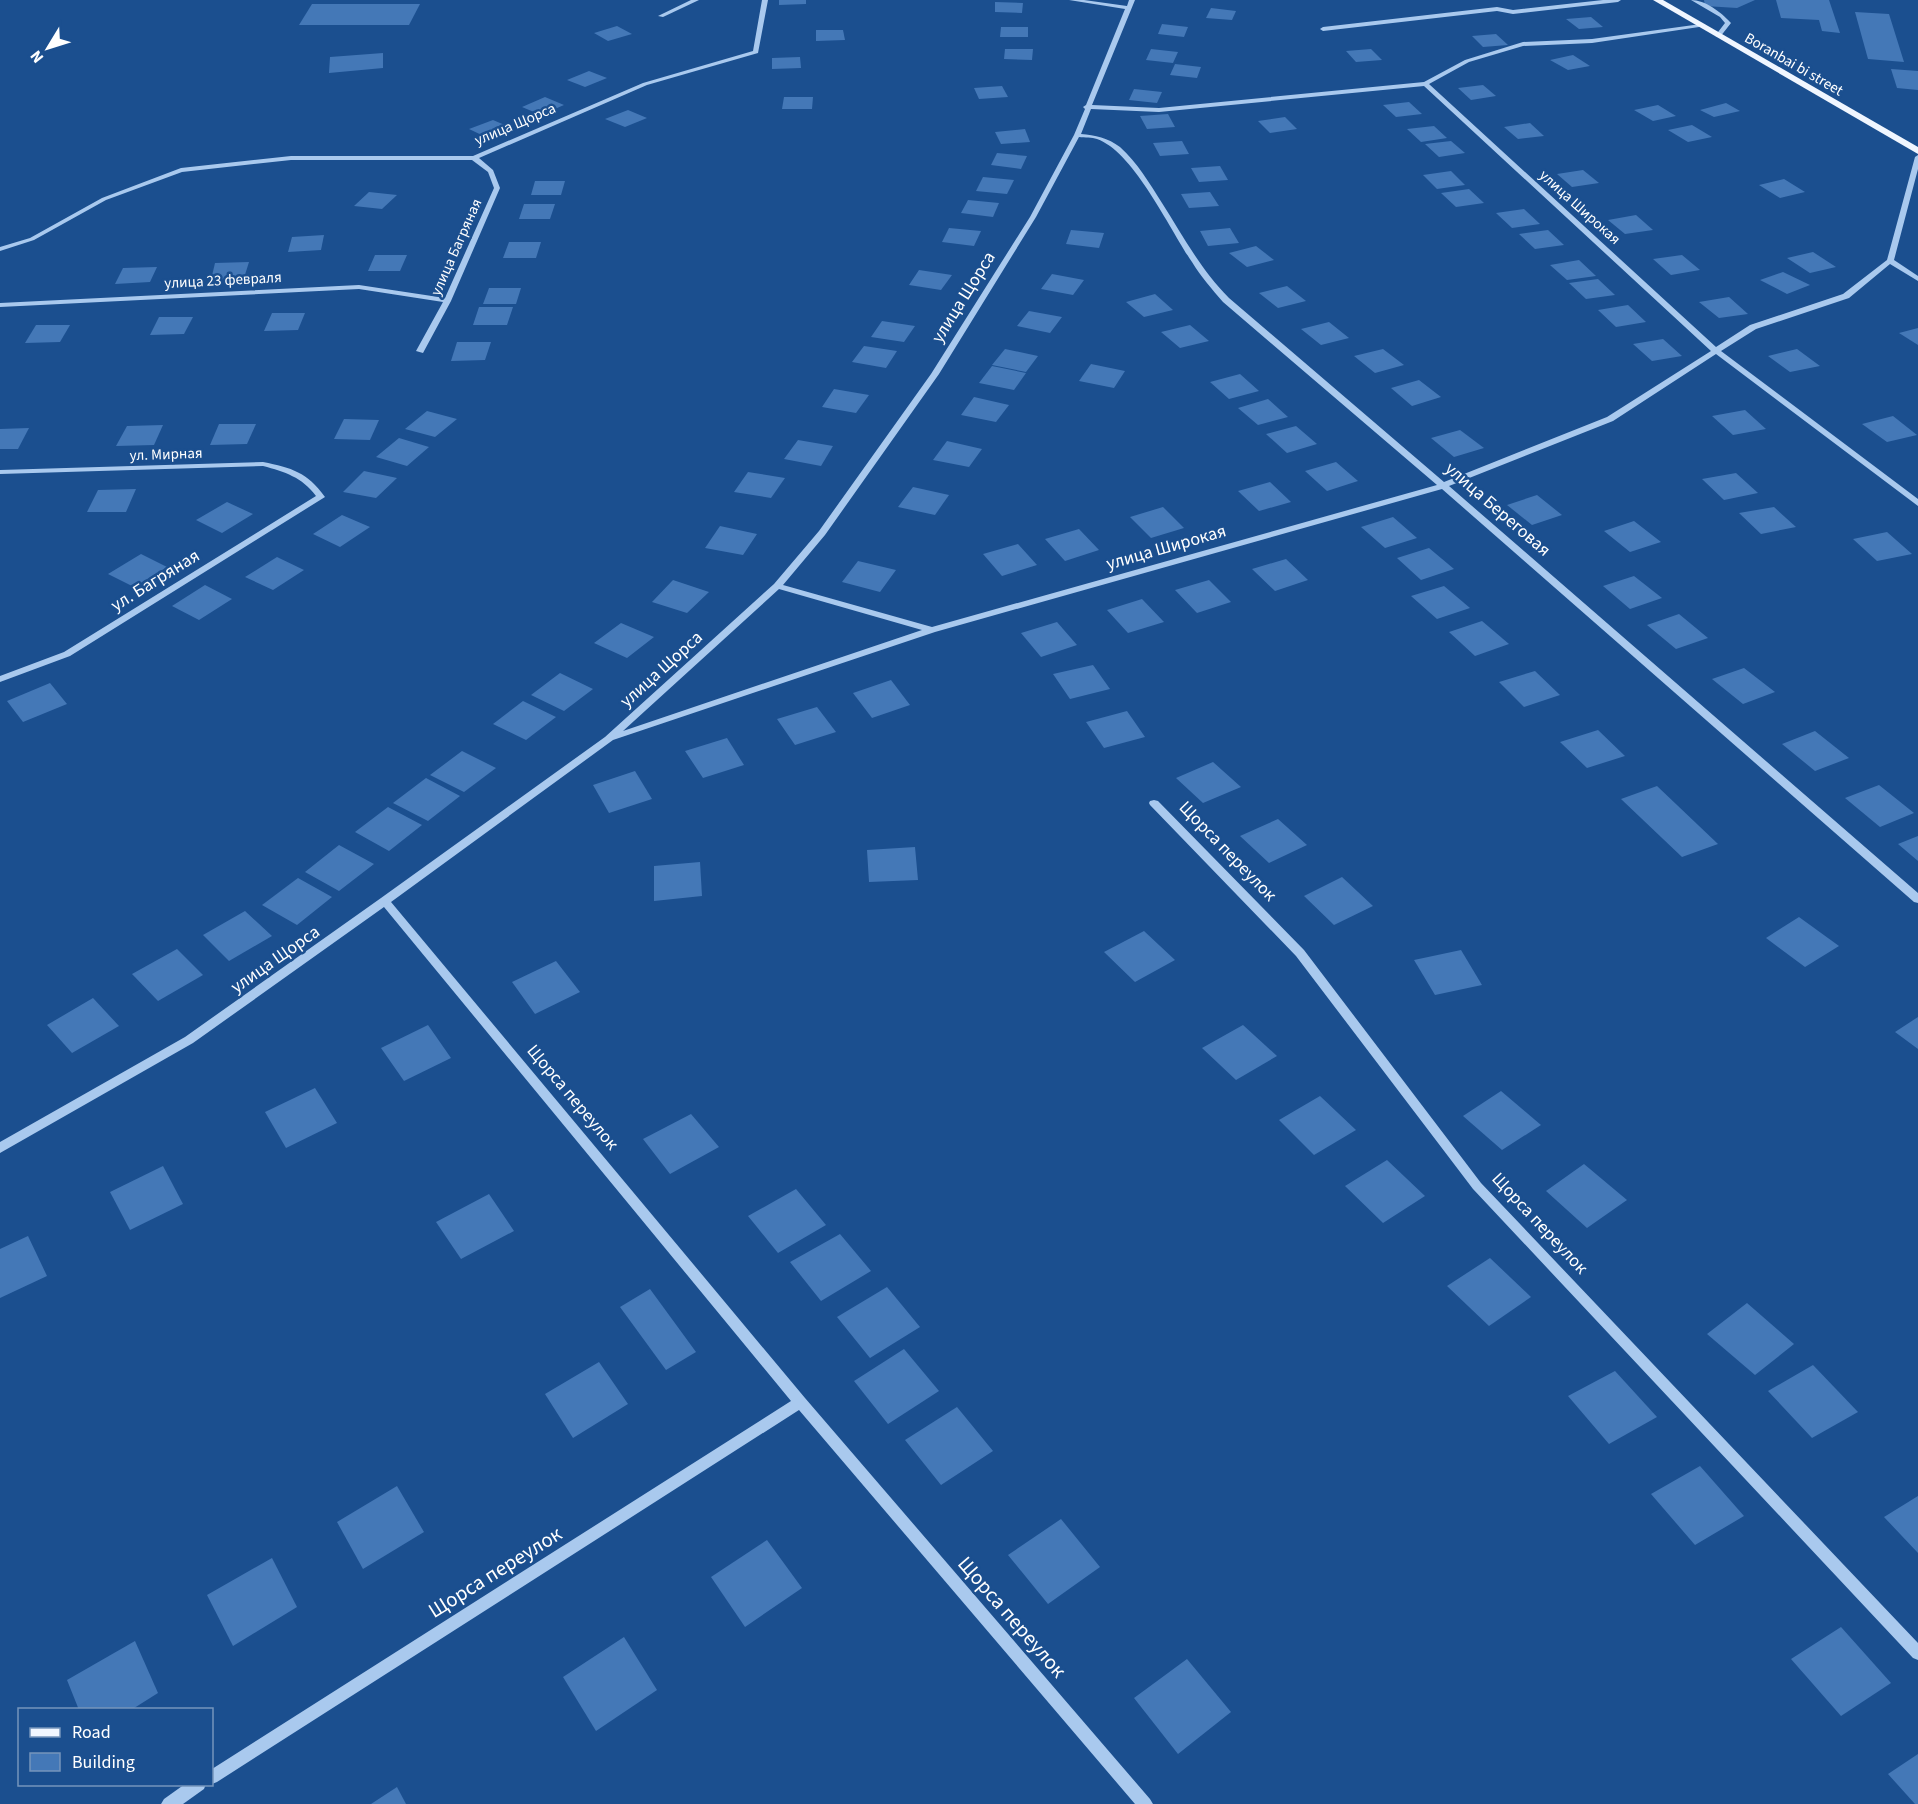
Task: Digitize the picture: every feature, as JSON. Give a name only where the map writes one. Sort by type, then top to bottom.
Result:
[{"type":"main road","name":"Boranbai bi street","points":[[1657,0],[1918,151]]},
{"type":"street","points":[[662,16],[696,0]]},
{"type":"street","name":"улица Щорса","points":[[474,158],[645,84],[756,52],[765,0]]},
{"type":"street","name":"улица Щорса","points":[[0,1149],[189,1040],[386,901],[608,739],[777,586],[822,533],[936,374],[1033,217],[1077,135],[1086,107],[1130,4],[1072,0]]},
{"type":"street","points":[[1487,0],[1497,9]]},
{"type":"street","points":[[1547,0],[1557,7]]},
{"type":"street","points":[[1323,28],[1497,9],[1513,12],[1618,0]]},
{"type":"street","points":[[1694,0],[1722,16],[1728,23],[1718,36]]},
{"type":"street","points":[[1086,107],[1159,110],[1425,84],[1467,61],[1523,44],[1592,41],[1699,25]]},
{"type":"street","name":"улица Широкая","points":[[1425,84],[1716,351],[1918,503]]},
{"type":"street","name":"улица Береговая","points":[[1077,135],[1101,139],[1121,152],[1147,186],[1213,289],[1445,485],[1918,899]]},
{"type":"street","points":[[1918,157],[1907,189],[1890,261],[1918,279]]},
{"type":"street","points":[[0,249],[32,239],[104,199],[181,170],[291,158],[474,158]]},
{"type":"street","name":"улица Багряная","points":[[420,351],[447,301],[497,188],[491,171],[474,158]]},
{"type":"street","name":"улица Широкая","points":[[608,739],[932,630],[1445,485],[1610,419],[1753,327],[1846,296],[1890,261]]},
{"type":"street","name":"улица 23 февраля","points":[[0,305],[359,287],[447,301]]},
{"type":"street","name":"ул. Мирная","points":[[0,472],[263,464],[287,470],[310,480],[321,497]]},
{"type":"street","name":"ул. Багряная","points":[[0,679],[67,654],[321,497]]},
{"type":"street","points":[[777,586],[932,630]]},
{"type":"street","name":"Щорса переулок","points":[[1154,803],[1300,953],[1477,1186],[1918,1653]]},
{"type":"street","name":"Щорса переулок","points":[[386,901],[800,1402],[1145,1804]]},
{"type":"street","name":"Щорса переулок","points":[[213,1776],[800,1402]]},
{"type":"street","points":[[169,1804],[198,1786]]},
{"type":"building","points":[[779,0],[806,0],[806,4],[779,5]]},
{"type":"building","points":[[1704,0],[1755,0],[1737,8],[1705,6]]},
{"type":"building","points":[[1776,0],[1829,0],[1840,33],[1822,31],[1819,20],[1781,18]]},
{"type":"building","points":[[995,2],[1023,3],[1022,13],[995,12]]},
{"type":"building","points":[[312,4],[420,4],[409,25],[299,25]]},
{"type":"building","points":[[1211,8],[1236,11],[1232,20],[1206,18]]},
{"type":"building","points":[[1855,12],[1889,14],[1904,62],[1868,59]]},
{"type":"building","points":[[1591,17],[1603,27],[1579,29],[1566,19]]},
{"type":"building","points":[[1162,24],[1188,27],[1184,37],[1158,34]]},
{"type":"building","points":[[617,26],[632,34],[608,41],[594,33]]},
{"type":"building","points":[[1001,27],[1028,27],[1028,37],[1000,37]]},
{"type":"building","points":[[816,30],[843,30],[845,40],[816,41]]},
{"type":"building","points":[[1496,34],[1508,45],[1483,47],[1472,36]]},
{"type":"building","points":[[1005,49],[1033,49],[1032,60],[1004,59]]},
{"type":"building","points":[[1151,49],[1178,52],[1173,63],[1146,60]]},
{"type":"building","points":[[1371,49],[1382,60],[1356,62],[1346,51]]},
{"type":"building","points":[[383,53],[383,68],[329,73],[330,57]]},
{"type":"building","points":[[1573,55],[1590,66],[1568,70],[1550,60]]},
{"type":"building","points":[[800,57],[801,68],[772,69],[772,58]]},
{"type":"building","points":[[1175,64],[1201,67],[1197,78],[1170,75]]},
{"type":"building","points":[[1891,69],[1918,71],[1918,90],[1897,88]]},
{"type":"building","points":[[589,71],[607,78],[585,87],[567,80]]},
{"type":"building","points":[[1483,85],[1496,96],[1471,100],[1458,88]]},
{"type":"building","points":[[1002,86],[1008,97],[979,99],[974,88]]},
{"type":"building","points":[[1134,89],[1162,92],[1157,103],[1129,100]]},
{"type":"building","points":[[545,97],[564,105],[541,115],[522,107]]},
{"type":"building","points":[[784,97],[813,97],[812,109],[782,109]]},
{"type":"building","points":[[1409,102],[1422,114],[1396,117],[1383,105]]},
{"type":"building","points":[[1726,103],[1740,111],[1714,117],[1700,110]]},
{"type":"building","points":[[1658,105],[1676,116],[1653,121],[1634,110]]},
{"type":"building","points":[[628,110],[647,118],[625,127],[605,119]]},
{"type":"building","points":[[1168,114],[1175,127],[1147,129],[1140,116]]},
{"type":"building","points":[[1285,117],[1297,129],[1270,133],[1258,121]]},
{"type":"building","points":[[493,120],[512,128],[488,138],[469,129]]},
{"type":"building","points":[[1530,123],[1544,136],[1518,139],[1504,127]]},
{"type":"building","points":[[1692,125],[1712,137],[1688,142],[1668,130]]},
{"type":"building","points":[[1434,126],[1447,138],[1421,142],[1407,129]]},
{"type":"building","points":[[1025,129],[1030,142],[1001,144],[995,132]]},
{"type":"building","points":[[1182,141],[1189,154],[1160,156],[1153,143]]},
{"type":"building","points":[[1451,141],[1465,153],[1439,157],[1425,144]]},
{"type":"building","points":[[997,153],[1027,156],[1021,169],[991,165]]},
{"type":"building","points":[[1220,166],[1228,180],[1199,182],[1191,168]]},
{"type":"building","points":[[1583,170],[1599,183],[1572,187],[1557,174]]},
{"type":"building","points":[[1451,171],[1465,185],[1437,189],[1423,175]]},
{"type":"building","points":[[983,177],[1014,180],[1007,194],[976,191]]},
{"type":"building","points":[[1784,179],[1805,192],[1780,198],[1759,185]]},
{"type":"building","points":[[535,181],[565,181],[561,195],[531,195]]},
{"type":"building","points":[[1469,189],[1484,203],[1456,207],[1441,193]]},
{"type":"building","points":[[369,192],[397,195],[382,209],[354,206]]},
{"type":"building","points":[[1210,192],[1219,206],[1189,208],[1181,194]]},
{"type":"building","points":[[968,200],[999,203],[993,217],[961,213]]},
{"type":"building","points":[[524,204],[555,204],[550,219],[519,219]]},
{"type":"building","points":[[1524,209],[1540,224],[1512,228],[1496,213]]},
{"type":"building","points":[[1636,215],[1653,230],[1625,234],[1608,220]]},
{"type":"building","points":[[949,228],[981,231],[974,246],[942,242]]},
{"type":"building","points":[[1230,228],[1239,243],[1208,246],[1200,231]]},
{"type":"building","points":[[1071,230],[1104,233],[1099,248],[1066,244]]},
{"type":"building","points":[[1548,230],[1564,245],[1535,249],[1519,234]]},
{"type":"building","points":[[324,235],[321,250],[288,252],[292,237]]},
{"type":"building","points":[[509,242],[541,242],[536,258],[503,258]]},
{"type":"building","points":[[1256,246],[1274,260],[1247,267],[1229,253]]},
{"type":"building","points":[[1813,252],[1836,267],[1810,273],[1787,258]]},
{"type":"building","points":[[375,255],[407,255],[400,271],[368,271]]},
{"type":"building","points":[[1682,255],[1700,270],[1671,275],[1653,259]]},
{"type":"building","points":[[1579,260],[1596,276],[1567,280],[1550,265]]},
{"type":"building","points":[[249,262],[244,278],[211,280],[215,263]]},
{"type":"building","points":[[157,267],[150,282],[115,284],[123,268]]},
{"type":"building","points":[[919,270],[952,275],[941,290],[909,285]]},
{"type":"building","points":[[1783,272],[1810,285],[1787,294],[1760,280]]},
{"type":"building","points":[[1052,274],[1084,280],[1073,295],[1041,289]]},
{"type":"building","points":[[1598,279],[1615,295],[1586,299],[1569,283]]},
{"type":"building","points":[[1287,286],[1306,301],[1278,308],[1259,293]]},
{"type":"building","points":[[489,288],[521,288],[516,304],[483,304]]},
{"type":"building","points":[[1155,294],[1173,310],[1144,317],[1126,302]]},
{"type":"building","points":[[1729,297],[1748,314],[1719,318],[1699,302]]},
{"type":"building","points":[[1628,305],[1646,322],[1616,327],[1598,310]]},
{"type":"building","points":[[479,307],[513,307],[507,325],[473,325]]},
{"type":"building","points":[[1029,311],[1062,317],[1050,333],[1017,326]]},
{"type":"building","points":[[272,313],[305,313],[298,330],[264,331]]},
{"type":"building","points":[[159,317],[193,317],[184,334],[150,335]]},
{"type":"building","points":[[882,321],[915,326],[904,342],[871,337]]},
{"type":"building","points":[[1329,322],[1349,338],[1321,345],[1301,329]]},
{"type":"building","points":[[36,325],[70,325],[60,342],[25,343]]},
{"type":"building","points":[[1190,325],[1209,341],[1180,348],[1161,332]]},
{"type":"building","points":[[1918,328],[1918,345],[1899,333]]},
{"type":"building","points":[[1663,339],[1682,356],[1652,361],[1633,344]]},
{"type":"building","points":[[457,342],[491,342],[485,360],[451,361]]},
{"type":"building","points":[[864,346],[897,351],[886,368],[852,362]]},
{"type":"building","points":[[1005,349],[1038,356],[1026,372],[992,365]]},
{"type":"building","points":[[1383,349],[1404,365],[1375,373],[1354,356]]},
{"type":"building","points":[[1797,349],[1820,366],[1790,372],[1768,356]]},
{"type":"building","points":[[1091,364],[1125,371],[1114,388],[1079,381]]},
{"type":"building","points":[[992,366],[1026,373],[1014,390],[979,383]]},
{"type":"building","points":[[1240,374],[1259,391],[1229,399],[1210,382]]},
{"type":"building","points":[[1419,380],[1441,397],[1412,406],[1391,388]]},
{"type":"building","points":[[834,389],[869,395],[856,413],[822,407]]},
{"type":"building","points":[[974,397],[1009,405],[996,422],[961,415]]},
{"type":"building","points":[[1268,399],[1288,417],[1258,425],[1238,408]]},
{"type":"building","points":[[1745,410],[1766,429],[1733,435],[1712,416]]},
{"type":"building","points":[[427,411],[457,419],[435,437],[405,429]]},
{"type":"building","points":[[1893,416],[1917,435],[1887,442],[1862,424]]},
{"type":"building","points":[[344,419],[379,420],[370,440],[334,439]]},
{"type":"building","points":[[219,424],[256,424],[247,444],[210,445]]},
{"type":"building","points":[[163,425],[154,445],[116,446],[127,426]]},
{"type":"building","points":[[1296,426],[1317,444],[1287,453],[1266,434]]},
{"type":"building","points":[[29,428],[18,449],[0,449],[0,429]]},
{"type":"building","points":[[1460,430],[1484,448],[1454,457],[1431,438]]},
{"type":"building","points":[[399,438],[429,447],[407,466],[376,457]]},
{"type":"building","points":[[798,440],[833,446],[821,466],[784,459]]},
{"type":"building","points":[[947,441],[982,449],[969,467],[933,460]]},
{"type":"building","points":[[1336,462],[1358,481],[1327,491],[1305,471]]},
{"type":"building","points":[[364,471],[397,478],[376,498],[343,492]]},
{"type":"building","points":[[748,472],[785,478],[771,498],[734,492]]},
{"type":"building","points":[[1736,473],[1758,493],[1724,500],[1702,479]]},
{"type":"building","points":[[1270,482],[1291,502],[1259,511],[1238,491]]},
{"type":"building","points":[[913,487],[949,495],[935,515],[898,507]]},
{"type":"building","points":[[136,489],[126,512],[87,512],[98,490]]},
{"type":"building","points":[[1537,495],[1562,515],[1532,525],[1507,505]]},
{"type":"building","points":[[227,502],[253,514],[222,533],[196,520]]},
{"type":"building","points":[[1163,507],[1184,528],[1151,538],[1130,517]]},
{"type":"building","points":[[1774,507],[1796,527],[1761,534],[1739,513]]},
{"type":"building","points":[[342,515],[370,527],[340,547],[313,534]]},
{"type":"building","points":[[1393,517],[1417,538],[1385,548],[1361,527]]},
{"type":"building","points":[[1634,521],[1661,542],[1630,552],[1604,531]]},
{"type":"building","points":[[720,526],[757,534],[743,555],[705,548]]},
{"type":"building","points":[[1079,529],[1099,550],[1065,561],[1045,539]]},
{"type":"building","points":[[1887,532],[1912,554],[1877,561],[1853,539]]},
{"type":"building","points":[[1018,544],[1037,565],[1002,576],[983,554]]},
{"type":"building","points":[[1429,548],[1454,569],[1421,580],[1397,558]]},
{"type":"building","points":[[141,554],[167,567],[134,587],[108,574]]},
{"type":"building","points":[[277,557],[304,570],[273,590],[245,577]]},
{"type":"building","points":[[1286,559],[1308,580],[1275,591],[1252,569]]},
{"type":"building","points":[[858,561],[896,570],[880,592],[842,582]]},
{"type":"building","points":[[1634,576],[1662,598],[1630,609],[1603,586]]},
{"type":"building","points":[[673,580],[709,592],[687,613],[652,602]]},
{"type":"building","points":[[1209,580],[1231,602],[1197,613],[1175,590]]},
{"type":"building","points":[[205,585],[232,599],[199,620],[172,606]]},
{"type":"building","points":[[1444,586],[1470,608],[1437,619],[1411,596]]},
{"type":"building","points":[[1142,599],[1164,622],[1128,633],[1107,610]]},
{"type":"building","points":[[1679,614],[1708,638],[1676,649],[1647,625]]},
{"type":"building","points":[[1482,621],[1509,644],[1475,656],[1449,632]]},
{"type":"building","points":[[1057,622],[1077,645],[1041,657],[1021,633]]},
{"type":"building","points":[[621,623],[654,637],[627,658],[594,643]]},
{"type":"building","points":[[1093,665],[1110,689],[1070,699],[1053,674]]},
{"type":"building","points":[[1744,668],[1775,692],[1743,704],[1712,679]]},
{"type":"building","points":[[1535,671],[1560,695],[1524,707],[1499,682]]},
{"type":"building","points":[[560,673],[593,689],[564,711],[531,695]]},
{"type":"building","points":[[891,680],[910,705],[872,718],[853,693]]},
{"type":"building","points":[[50,683],[67,704],[23,722],[7,701]]},
{"type":"building","points":[[523,701],[556,717],[526,740],[493,724]]},
{"type":"building","points":[[817,707],[836,732],[795,745],[777,719]]},
{"type":"building","points":[[1127,711],[1145,737],[1104,748],[1086,722]]},
{"type":"building","points":[[1598,730],[1625,756],[1587,768],[1560,742]]},
{"type":"building","points":[[1815,731],[1849,758],[1815,771],[1782,744]]},
{"type":"building","points":[[727,738],[744,765],[703,778],[685,751]]},
{"type":"building","points":[[462,751],[496,768],[464,792],[430,775]]},
{"type":"building","points":[[1213,762],[1241,787],[1203,803],[1176,778]]},
{"type":"building","points":[[635,771],[652,799],[609,813],[593,785]]},
{"type":"building","points":[[426,778],[460,796],[428,821],[393,803]]},
{"type":"building","points":[[1879,785],[1914,813],[1880,827],[1845,798]]},
{"type":"building","points":[[1657,786],[1718,844],[1682,857],[1621,799]]},
{"type":"building","points":[[388,807],[422,825],[389,851],[355,832]]},
{"type":"building","points":[[1278,819],[1307,845],[1269,863],[1240,836]]},
{"type":"building","points":[[1918,836],[1918,861],[1898,844]]},
{"type":"building","points":[[339,845],[374,864],[339,891],[305,872]]},
{"type":"building","points":[[915,847],[918,880],[869,882],[867,850]]},
{"type":"building","points":[[700,862],[702,896],[654,901],[654,866]]},
{"type":"building","points":[[1342,877],[1373,906],[1334,925],[1304,896]]},
{"type":"building","points":[[298,878],[332,897],[297,925],[262,905]]},
{"type":"building","points":[[245,911],[272,936],[229,961],[203,935]]},
{"type":"building","points":[[1799,917],[1839,946],[1805,967],[1766,938]]},
{"type":"building","points":[[1144,931],[1175,960],[1135,982],[1104,952]]},
{"type":"building","points":[[177,949],[203,975],[158,1001],[132,974]]},
{"type":"building","points":[[1461,950],[1482,985],[1435,995],[1414,960]]},
{"type":"building","points":[[556,961],[580,992],[535,1014],[512,982]]},
{"type":"building","points":[[93,998],[119,1026],[72,1053],[47,1025]]},
{"type":"building","points":[[1918,1017],[1918,1049],[1895,1032]]},
{"type":"building","points":[[428,1025],[451,1058],[404,1081],[381,1048]]},
{"type":"building","points":[[1243,1025],[1277,1056],[1236,1080],[1202,1048]]},
{"type":"building","points":[[315,1088],[337,1123],[286,1148],[265,1112]]},
{"type":"building","points":[[1501,1091],[1541,1125],[1502,1150],[1463,1116]]},
{"type":"building","points":[[1320,1096],[1356,1130],[1314,1155],[1279,1120]]},
{"type":"building","points":[[691,1114],[719,1147],[670,1174],[643,1139]]},
{"type":"building","points":[[1387,1160],[1425,1196],[1383,1223],[1345,1186]]},
{"type":"building","points":[[1584,1164],[1627,1200],[1587,1228],[1546,1191]]},
{"type":"building","points":[[163,1166],[183,1204],[130,1230],[110,1192]]},
{"type":"building","points":[[796,1189],[826,1225],[778,1253],[748,1216]]},
{"type":"building","points":[[489,1194],[514,1231],[461,1259],[436,1222]]},
{"type":"building","points":[[840,1234],[871,1271],[821,1301],[790,1262]]},
{"type":"building","points":[[28,1236],[47,1276],[0,1298],[0,1249]]},
{"type":"building","points":[[1490,1258],[1531,1297],[1489,1326],[1447,1286]]},
{"type":"building","points":[[887,1287],[920,1327],[870,1358],[837,1317]]},
{"type":"building","points":[[650,1289],[696,1352],[666,1370],[620,1307]]},
{"type":"building","points":[[1747,1303],[1794,1344],[1755,1375],[1707,1334]]},
{"type":"building","points":[[904,1349],[939,1391],[888,1424],[854,1381]]},
{"type":"building","points":[[599,1362],[628,1404],[573,1438],[545,1394]]},
{"type":"building","points":[[1813,1365],[1858,1412],[1812,1438],[1768,1391]]},
{"type":"building","points":[[1615,1371],[1657,1417],[1609,1444],[1568,1396]]},
{"type":"building","points":[[957,1407],[993,1451],[941,1485],[905,1440]]},
{"type":"building","points":[[1700,1466],[1744,1516],[1695,1545],[1651,1494]]},
{"type":"building","points":[[397,1486],[424,1532],[363,1569],[337,1522]]},
{"type":"building","points":[[1918,1496],[1918,1553],[1884,1517]]},
{"type":"building","points":[[1061,1519],[1100,1567],[1048,1604],[1008,1555]]},
{"type":"building","points":[[767,1540],[802,1588],[745,1627],[711,1577]]},
{"type":"building","points":[[272,1558],[297,1607],[233,1646],[207,1595]]},
{"type":"building","points":[[1841,1627],[1891,1683],[1841,1716],[1791,1659]]},
{"type":"building","points":[[624,1637],[657,1690],[596,1731],[563,1677]]},
{"type":"building","points":[[135,1641],[158,1693],[134,1708],[78,1708],[67,1680]]},
{"type":"building","points":[[1187,1659],[1231,1712],[1178,1754],[1134,1698]]},
{"type":"building","points":[[1918,1754],[1918,1804],[1915,1804],[1888,1774]]},
{"type":"building","points":[[397,1787],[406,1804],[371,1804]]}]
